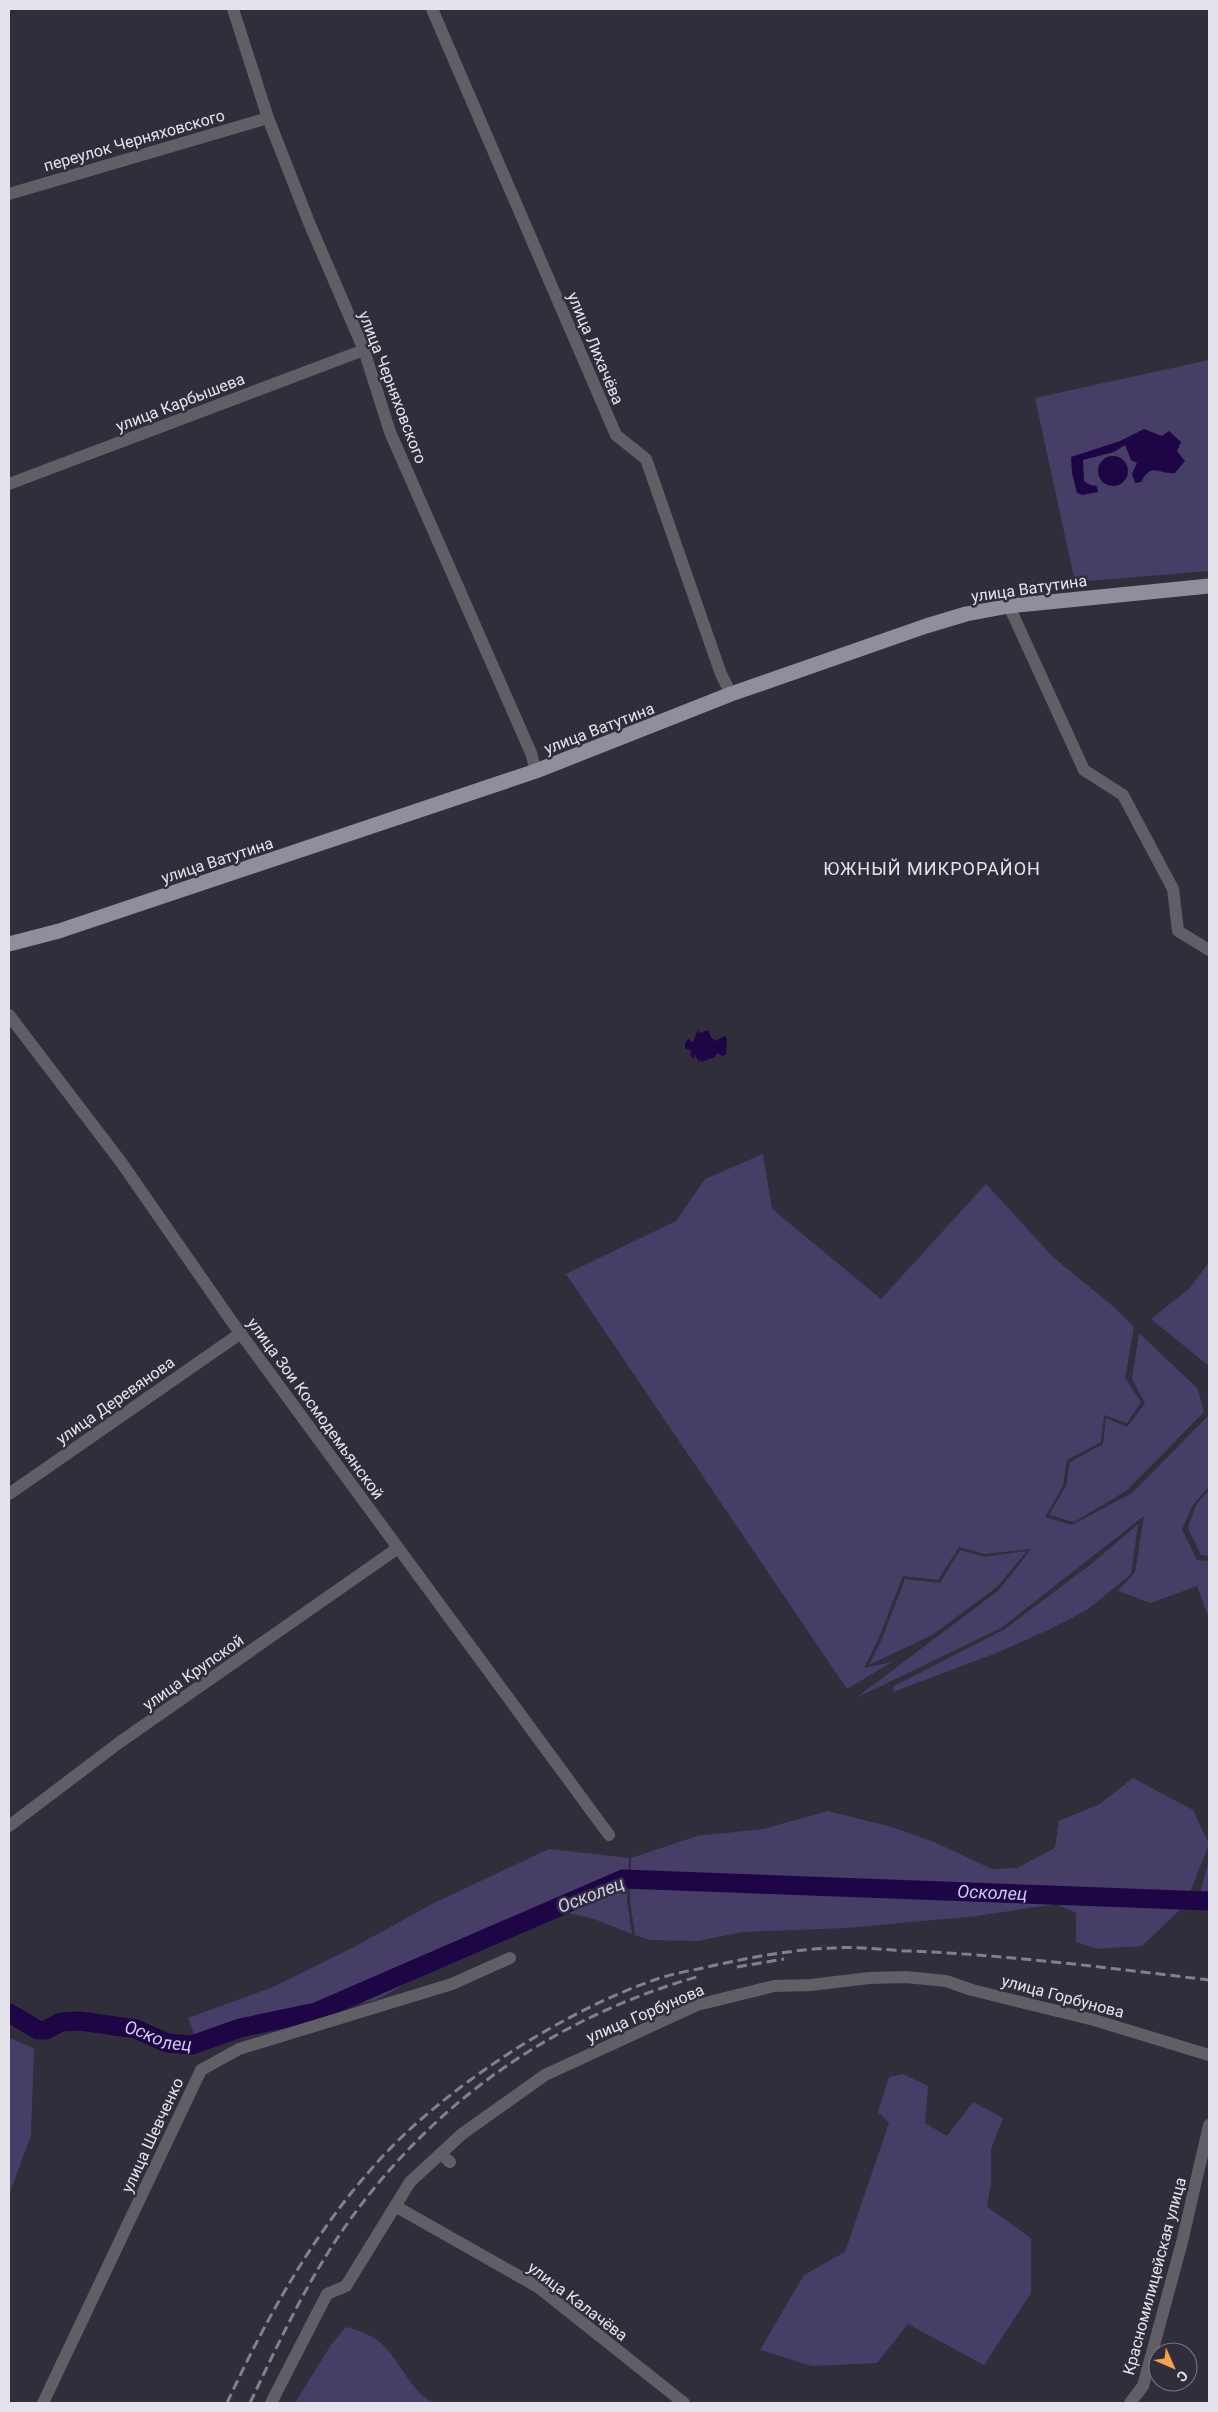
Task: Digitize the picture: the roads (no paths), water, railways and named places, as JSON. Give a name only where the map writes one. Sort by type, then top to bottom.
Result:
[{"type":"main road","name":"улица Ватутина","points":[[9,944],[78,925],[536,771],[731,694],[926,626],[966,614],[1009,606],[1209,586]]},
{"type":"street","name":"улица Черняховского","points":[[233,9],[268,118],[310,225],[364,350],[390,432],[527,744],[536,771]]},
{"type":"street","name":"улица Лихачёва","points":[[432,9],[616,435],[646,458],[721,674],[731,694]]},
{"type":"street","name":"переулок Черняховского","points":[[9,194],[268,118]]},
{"type":"street","name":"улица Карбышева","points":[[9,484],[364,350]]},
{"type":"street","points":[[1009,606],[1084,770],[1123,795],[1173,889],[1178,931],[1205,949]]},
{"type":"street","name":"улица Зои Космодемьянской","points":[[9,1015],[121,1162],[241,1333],[609,1834]]},
{"type":"street","name":"улица Деревянова","points":[[9,1494],[241,1333]]},
{"type":"street","name":"улица Крупской","points":[[9,1826],[120,1742],[398,1548]]},
{"type":"street","name":"улица Шевченко","points":[[43,2403],[201,2070],[239,2049],[452,1984],[510,1958]]},
{"type":"street","name":"улица Горбунова","points":[[272,2399],[327,2294],[346,2286],[410,2182],[445,2158],[462,2134],[545,2075],[697,2005],[774,1986],[810,1985],[869,1978],[906,1977],[946,1981],[972,1990],[1094,2020],[1209,2055]]},
{"type":"street","name":"Красномилицейская улица","points":[[1130,2403],[1143,2386],[1182,2242],[1209,2125]]},
{"type":"street","name":"улица Калачёва","points":[[395,2206],[538,2287],[684,2403]]},
{"type":"waterway","name":"Осколец","points":[[9,2013],[38,2030],[46,2030],[61,2022],[80,2021],[136,2029],[167,2043],[192,2045],[240,2028],[316,2012],[623,1879],[1209,1901]]},
{"type":"railway","points":[[227,2403],[274,2310],[310,2250],[351,2194],[400,2138],[432,2110],[504,2056],[582,2011],[620,1993],[657,1979],[735,1961],[783,1953],[841,1948],[1022,1959],[1209,1980]]},
{"type":"railway","points":[[737,1967],[784,1959]]},
{"type":"railway","points":[[250,2403],[319,2267],[347,2224],[381,2180],[418,2139],[459,2102],[502,2069],[548,2040],[596,2015],[647,1993],[700,1976]]},
{"type":"district","name":"ЮЖНЫЙ МИКРОРАЙОН","points":[[932,869]]}]
